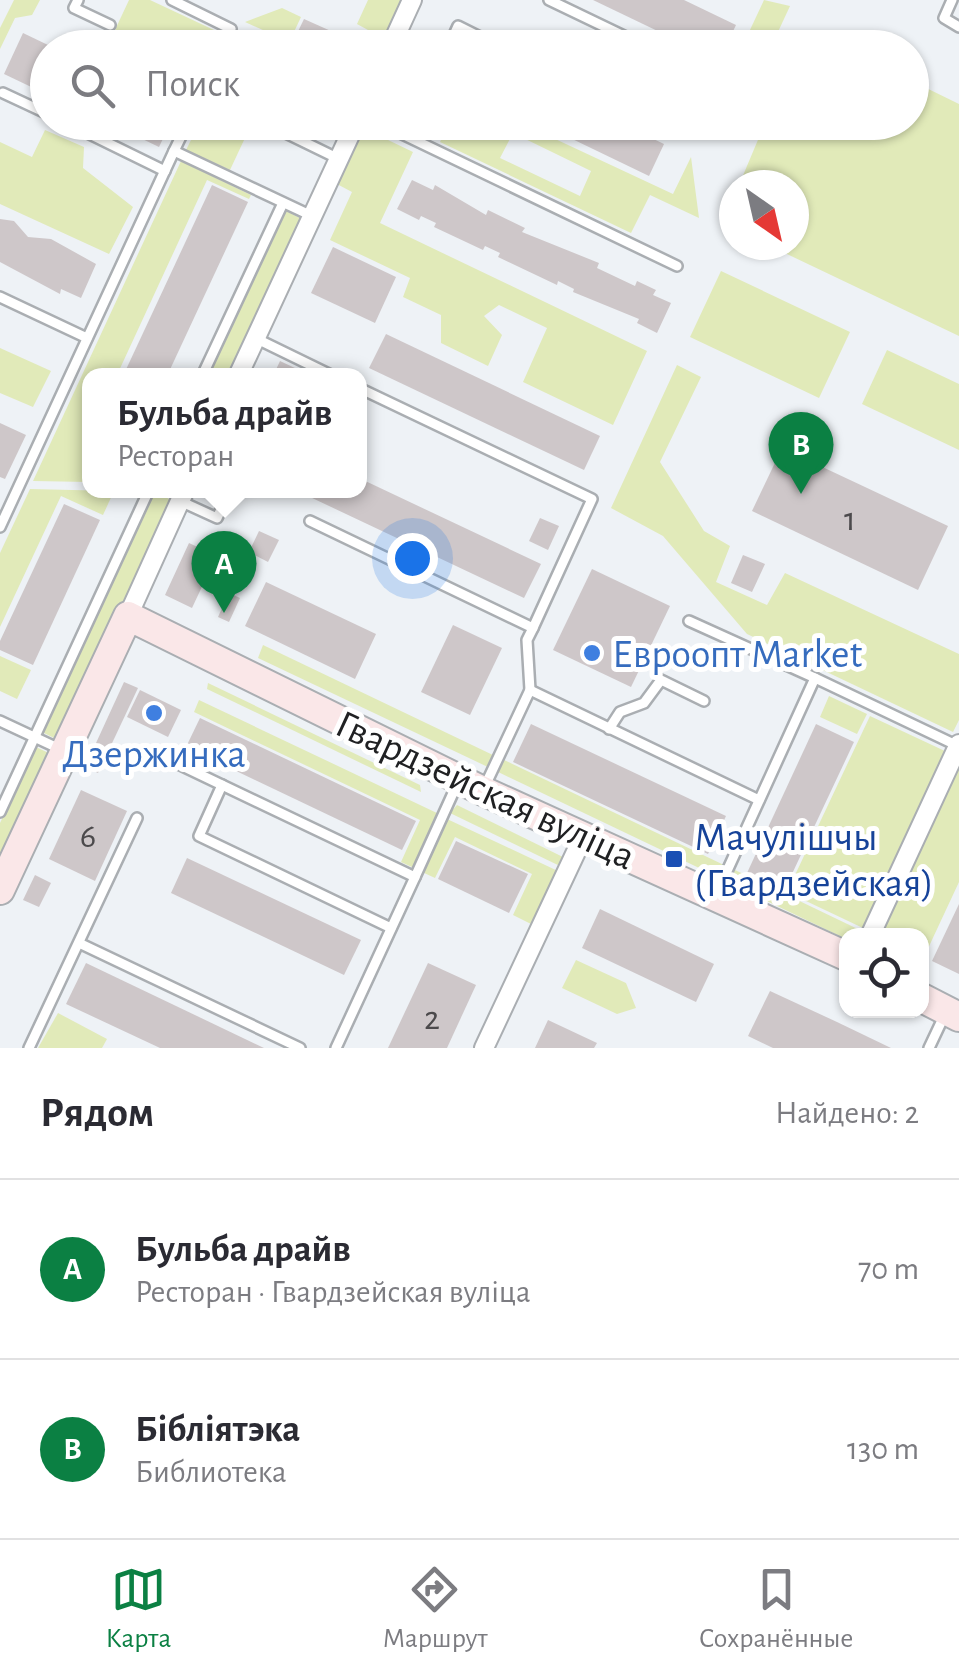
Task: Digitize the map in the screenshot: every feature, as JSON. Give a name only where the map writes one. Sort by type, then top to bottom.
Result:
[{"type":"street","points":[[398,30],[412,0]]},
{"type":"street","points":[[242,368],[348,140]]},
{"type":"street","points":[[0,890],[182,498]]},
{"type":"street","name":"Гвардзейская вуліца","points":[[128,616],[471,785],[839,953]]},
{"type":"street","points":[[874,928],[959,745]]},
{"type":"street","points":[[484,1048],[583,838]]},
{"type":"lane","points":[[78,0],[74,8],[110,26]]},
{"type":"lane","points":[[172,0],[230,30]]},
{"type":"lane","points":[[549,0],[612,30]]},
{"type":"lane","points":[[952,0],[944,18],[959,27]]},
{"type":"lane","points":[[3,93],[30,106]]},
{"type":"lane","points":[[102,140],[166,170]]},
{"type":"lane","points":[[0,528],[5,504],[88,338],[179,140]]},
{"type":"lane","points":[[299,140],[339,159]]},
{"type":"lane","points":[[413,140],[678,266]]},
{"type":"lane","points":[[174,151],[312,216]]},
{"type":"lane","points":[[206,368],[283,203]]},
{"type":"lane","points":[[0,297],[88,338]]},
{"type":"lane","points":[[256,338],[318,368]]},
{"type":"lane","points":[[336,1048],[415,877],[530,690],[528,640],[592,500],[367,392]]},
{"type":"lane","points":[[0,812],[145,498]]},
{"type":"lane","points":[[186,498],[217,518],[226,498]]},
{"type":"lane","points":[[310,521],[533,628]]},
{"type":"lane","points":[[688,621],[959,745]]},
{"type":"lane","points":[[717,896],[815,678]]},
{"type":"lane","points":[[610,729],[620,712],[644,704],[661,680],[704,701]]},
{"type":"lane","points":[[530,690],[759,800]]},
{"type":"lane","points":[[0,721],[64,751]]},
{"type":"lane","points":[[178,764],[415,877]]},
{"type":"lane","points":[[222,785],[199,836],[391,928]]},
{"type":"lane","points":[[29,1048],[137,818]]},
{"type":"lane","points":[[79,943],[300,1048]]},
{"type":"lane","points":[[930,1048],[942,1009]]},
{"type":"green space","points":[[14,0],[40,0],[32,15],[15,18],[0,49],[0,28]]},
{"type":"green space","points":[[129,0],[150,0],[214,30],[115,30]]},
{"type":"green space","points":[[368,0],[406,0],[392,30],[368,30],[357,24]]},
{"type":"green space","points":[[764,0],[790,6],[779,30],[750,30]]},
{"type":"green space","points":[[282,8],[301,17],[295,30],[263,30],[245,22]]},
{"type":"green space","points":[[929,89],[959,104],[959,336],[799,260],[809,260],[809,170],[745,170],[758,140],[929,140]]},
{"type":"green space","points":[[40,140],[68,140],[84,147],[83,168],[133,207],[109,254],[0,204],[0,142],[32,157]]},
{"type":"green space","points":[[191,140],[244,140],[230,170],[186,150]]},
{"type":"green space","points":[[355,140],[388,140],[413,152],[380,223],[647,351],[613,425],[523,382],[547,328],[499,305],[484,316],[502,335],[488,366],[441,343],[441,315],[403,297],[410,278],[330,240],[352,192],[335,183]]},
{"type":"green space","points":[[441,140],[509,140],[500,158],[580,196],[591,171],[527,140],[557,140],[673,194],[691,157],[699,218],[650,195],[631,233]]},
{"type":"green space","points":[[181,161],[251,195],[249,199],[207,180],[120,368],[85,368]]},
{"type":"green space","points":[[284,210],[304,220],[232,368],[212,368]]},
{"type":"green space","points":[[721,271],[850,332],[819,398],[690,337]]},
{"type":"green space","points":[[0,348],[51,371],[33,407],[0,393]]},
{"type":"green space","points":[[887,350],[959,384],[959,450],[862,404]]},
{"type":"green space","points":[[677,365],[701,377],[660,462],[704,531],[730,546],[716,582],[767,605],[785,573],[959,654],[959,720],[953,732],[747,634],[663,536],[611,508]]},
{"type":"green space","points":[[82,375],[82,482],[33,481]]},
{"type":"green space","points":[[30,489],[82,490],[82,498],[111,498],[103,515],[61,496],[0,627],[0,553]]},
{"type":"green space","points":[[151,498],[173,501],[62,742],[42,732]]},
{"type":"green space","points":[[263,645],[495,756],[490,768],[258,658]]},
{"type":"green space","points":[[0,656],[31,670],[17,699],[0,691]]},
{"type":"green space","points":[[208,683],[420,785],[421,792],[207,689]]},
{"type":"green space","points":[[829,696],[867,714],[857,734],[820,717]]},
{"type":"green space","points":[[199,700],[439,814],[414,868],[401,862],[420,820],[194,712]]},
{"type":"green space","points":[[870,716],[947,752],[865,928],[787,892]]},
{"type":"green space","points":[[36,747],[55,756],[0,875],[0,823]]},
{"type":"green space","points":[[502,759],[724,865],[718,877],[496,771]]},
{"type":"green space","points":[[959,764],[959,882],[929,946],[929,928],[884,928]]},
{"type":"green space","points":[[457,805],[565,858],[562,867],[450,813]]},
{"type":"green space","points":[[447,819],[560,872],[535,926],[513,915],[532,874],[455,837],[435,878],[422,872]]},
{"type":"green space","points":[[733,869],[856,928],[839,928],[839,936],[727,882]]},
{"type":"green space","points":[[576,960],[626,983],[636,1008],[617,1014],[562,988]]},
{"type":"green space","points":[[58,1013],[107,1039],[102,1048],[38,1048]]},
{"type":"building","points":[[593,0],[684,0],[736,25],[734,30],[656,30]]},
{"type":"building","points":[[304,19],[329,30],[299,30]]},
{"type":"building","points":[[23,33],[30,36],[30,86],[4,74]]},
{"type":"building","points":[[144,140],[162,140],[159,147]]},
{"type":"building","points":[[574,140],[656,140],[664,144],[649,176]]},
{"type":"building","points":[[412,180],[433,190],[435,185],[486,215],[488,210],[525,228],[522,232],[599,263],[597,268],[635,286],[637,281],[656,290],[653,295],[671,303],[657,333],[637,323],[639,319],[573,292],[574,289],[558,281],[557,285],[498,257],[500,253],[485,246],[483,250],[434,227],[436,223],[421,216],[419,220],[397,209]]},
{"type":"building","points":[[212,185],[248,202],[171,368],[127,368]]},
{"type":"building","points":[[0,219],[14,221],[28,237],[51,239],[96,264],[81,298],[61,289],[60,294],[0,262]]},
{"type":"building","points":[[333,247],[396,277],[375,323],[311,293]]},
{"type":"building","points":[[386,334],[600,436],[584,470],[369,368]]},
{"type":"building","points":[[280,361],[295,368],[277,368]]},
{"type":"building","points":[[0,423],[26,435],[5,479],[0,477]]},
{"type":"building","points":[[782,448],[948,526],[918,590],[752,511]]},
{"type":"building","points":[[367,482],[541,564],[524,598],[312,498],[367,498]]},
{"type":"building","points":[[64,504],[100,520],[33,665],[0,650],[0,641]]},
{"type":"building","points":[[540,518],[559,526],[548,550],[529,541]]},
{"type":"building","points":[[259,531],[279,540],[268,562],[249,552]]},
{"type":"building","points":[[189,543],[240,567],[231,587],[207,576],[192,608],[165,595]]},
{"type":"building","points":[[743,555],[765,564],[752,592],[731,583]]},
{"type":"building","points":[[592,569],[670,606],[631,687],[553,650]]},
{"type":"building","points":[[266,582],[376,634],[355,679],[245,626]]},
{"type":"building","points":[[229,593],[240,598],[229,622],[218,617]]},
{"type":"building","points":[[453,625],[502,648],[470,715],[421,692]]},
{"type":"building","points":[[124,682],[138,688],[98,773],[85,767]]},
{"type":"building","name":"Дзержинка","points":[[140,690],[181,710],[168,737],[127,717]]},
{"type":"building","points":[[200,718],[416,821],[402,850],[186,747]]},
{"type":"building","points":[[531,724],[726,816],[708,854],[513,762]]},
{"type":"building","points":[[816,724],[854,742],[784,891],[747,873]]},
{"type":"building","points":[[81,790],[127,811],[95,881],[49,859]]},
{"type":"building","points":[[456,841],[528,874],[509,913],[438,879]]},
{"type":"building","points":[[187,858],[361,940],[344,975],[171,893]]},
{"type":"building","points":[[35,875],[51,883],[39,907],[23,900]]},
{"type":"building","points":[[959,904],[959,974],[932,961]]},
{"type":"building","points":[[600,909],[714,964],[696,1002],[582,948]]},
{"type":"building","points":[[86,963],[264,1048],[160,1048],[66,1004]]},
{"type":"building","points":[[428,963],[476,985],[447,1048],[388,1048]]},
{"type":"building","points":[[770,991],[891,1048],[773,1048],[748,1036]]},
{"type":"building","points":[[548,1020],[597,1043],[594,1048],[535,1048]]},
{"type":"place","name":"Бібліятэка","points":[[801,494]]},
{"type":"place","name":"Бульба драйв","points":[[224,613]]},
{"type":"place","name":"Евроопт Market","points":[[592,653]]},
{"type":"place","name":"Дзержинка","points":[[154,713]]},
{"type":"place","name":"Мачулішчы (Гвардзейская)","points":[[674,859]]}]
